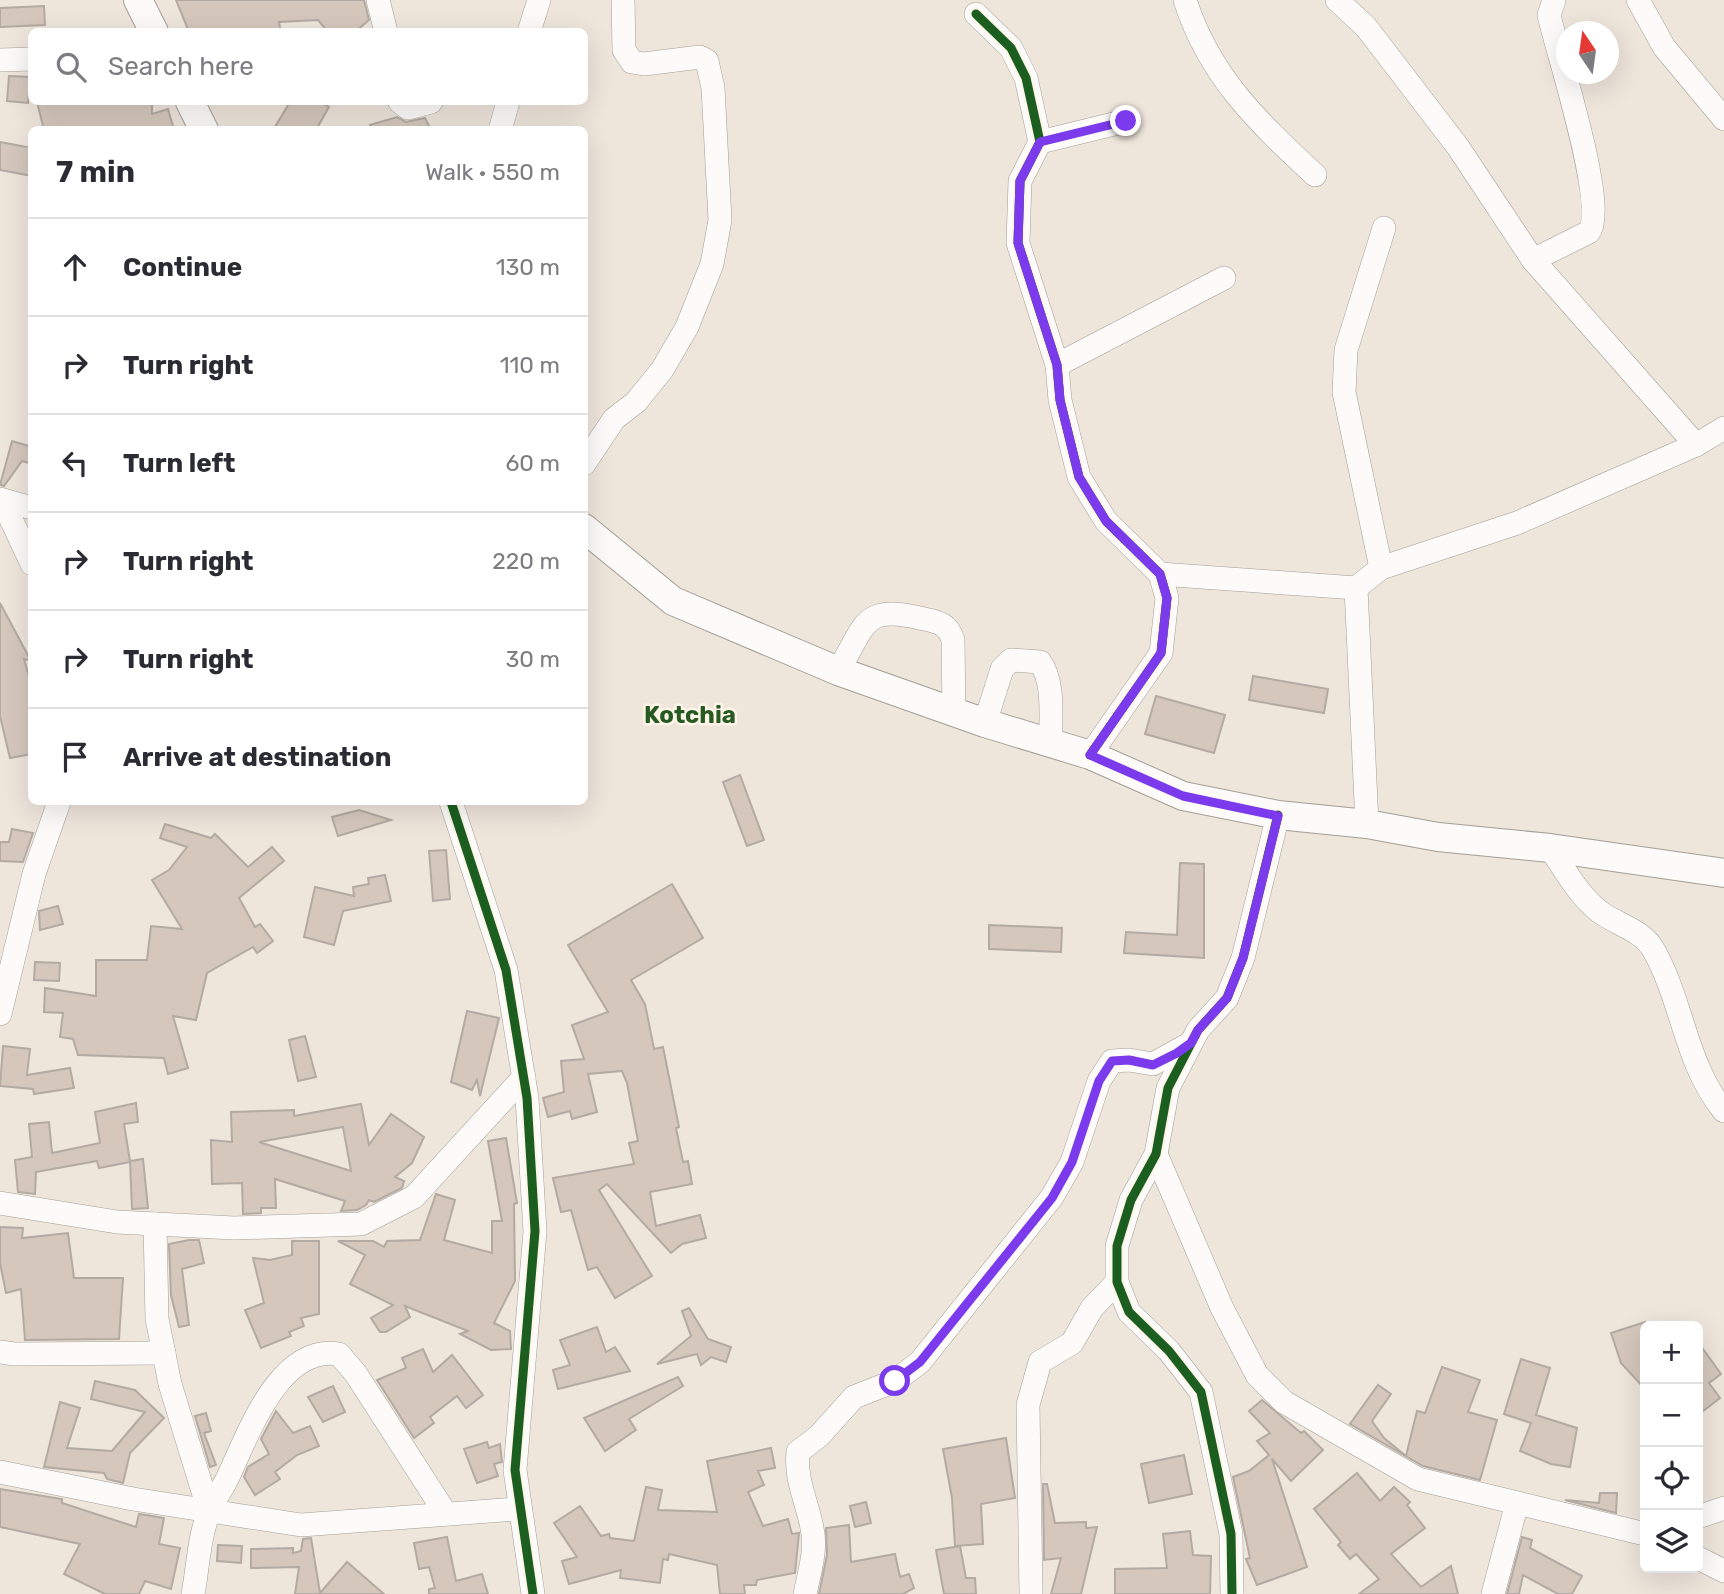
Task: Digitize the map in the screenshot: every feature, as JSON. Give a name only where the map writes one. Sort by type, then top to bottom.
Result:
[{"type":"main road","points":[[138,0],[152,28]]},
{"type":"main road","points":[[192,105],[202,126]]},
{"type":"main road","points":[[588,531],[673,601],[838,671],[985,723],[1090,755],[1183,796],[1278,816],[1367,824],[1438,837],[1550,848],[1724,873]]},
{"type":"street","points":[[378,0],[385,28]]},
{"type":"street","points":[[530,28],[539,0]]},
{"type":"street","points":[[588,458],[614,419],[636,402],[662,370],[687,327],[712,264],[720,220],[713,88],[707,61],[699,57],[644,64],[632,62],[624,50],[623,0]]},
{"type":"street","points":[[1185,0],[1216,70],[1259,123],[1315,175]]},
{"type":"street","points":[[1338,0],[1366,27],[1450,136],[1533,260],[1696,445]]},
{"type":"street","points":[[1533,260],[1589,232],[1594,221],[1588,163],[1549,15],[1554,0]]},
{"type":"street","points":[[1638,0],[1664,47],[1719,106]]},
{"type":"street","points":[[976,14],[1011,48],[1027,78],[1040,142],[1020,181],[1018,243],[1057,365],[1060,400],[1079,477],[1106,521],[1160,574],[1167,598],[1161,653],[1090,755]]},
{"type":"street","points":[[0,60],[28,59]]},
{"type":"street","points":[[501,126],[507,105]]},
{"type":"street","points":[[1040,142],[1126,121]]},
{"type":"street","points":[[1381,568],[1344,392],[1346,350],[1384,228]]},
{"type":"street","points":[[1057,365],[1224,278]]},
{"type":"street","points":[[1160,574],[1356,588],[1381,568],[1517,523],[1696,445],[1724,428]]},
{"type":"street","points":[[1,500],[28,507]]},
{"type":"street","points":[[1,500],[28,556]]},
{"type":"street","points":[[1356,588],[1367,824]]},
{"type":"street","points":[[838,671],[868,621],[879,613],[894,612],[940,623],[950,629],[953,640],[954,712]]},
{"type":"street","points":[[985,723],[1002,669],[1012,660],[1040,662],[1046,671],[1049,685],[1051,742]]},
{"type":"street","points":[[0,1014],[34,874],[58,805]]},
{"type":"street","points":[[452,805],[506,970],[524,1077],[535,1231],[515,1470],[533,1594]]},
{"type":"street","points":[[1236,1588],[1231,1534],[1201,1392],[1168,1351],[1129,1312],[1117,1282],[1117,1246],[1131,1200],[1156,1154],[1168,1088],[1198,1030],[1227,998],[1243,958],[1278,816]]},
{"type":"street","points":[[1550,848],[1576,886],[1600,911],[1652,946],[1677,1009],[1696,1068],[1724,1111]]},
{"type":"street","points":[[804,1594],[812,1563],[813,1530],[796,1472],[798,1452],[819,1436],[854,1397],[895,1381],[920,1362],[1052,1198],[1072,1162],[1099,1081],[1112,1061],[1129,1060],[1153,1065],[1191,1043]]},
{"type":"street","points":[[0,1203],[117,1222],[234,1228],[361,1224],[414,1197],[524,1077]]},
{"type":"street","points":[[1156,1154],[1222,1308],[1257,1375],[1283,1402],[1418,1479],[1640,1533]]},
{"type":"street","points":[[155,1224],[157,1319],[170,1384],[209,1511]]},
{"type":"street","points":[[1031,1594],[1028,1405],[1040,1362],[1072,1343],[1092,1308],[1117,1282]]},
{"type":"street","points":[[0,1352],[164,1353]]},
{"type":"street","points":[[194,1594],[209,1511],[224,1487],[260,1408],[274,1387],[292,1369],[327,1352],[339,1353],[356,1374],[446,1514]]},
{"type":"street","points":[[0,1472],[209,1511],[301,1525],[519,1509]]},
{"type":"street","points":[[1493,1594],[1517,1503]]},
{"type":"street","points":[[1703,1515],[1724,1508]]},
{"type":"street","points":[[1703,1560],[1724,1570]]},
{"type":"building","points":[[176,0],[364,0],[369,20],[360,28],[325,28],[318,20],[279,22],[280,28],[187,28]]},
{"type":"building","points":[[44,6],[45,25],[0,27],[0,8]]},
{"type":"building","points":[[9,76],[28,77],[28,103],[7,101]]},
{"type":"building","points":[[38,105],[152,105],[152,114],[168,109],[173,126],[43,126]]},
{"type":"building","points":[[288,105],[329,107],[318,126],[275,126]]},
{"type":"building","points":[[397,117],[406,122],[425,118],[429,126],[370,126]]},
{"type":"building","points":[[0,142],[28,147],[28,175],[0,170]]},
{"type":"building","points":[[12,441],[28,446],[28,463],[22,461],[4,486],[0,485]]},
{"type":"building","points":[[0,603],[28,655],[28,660],[24,659],[28,673],[28,755],[10,758],[0,716]]},
{"type":"building","points":[[1253,676],[1328,689],[1324,713],[1249,700]]},
{"type":"building","points":[[1156,696],[1225,715],[1214,753],[1145,734]]},
{"type":"building","points":[[740,775],[764,840],[747,846],[723,782]]},
{"type":"building","points":[[359,810],[391,820],[338,836],[332,817]]},
{"type":"building","points":[[165,824],[211,838],[215,834],[248,867],[272,847],[284,861],[239,898],[255,927],[260,924],[273,941],[257,953],[253,947],[207,973],[196,1020],[173,1016],[188,1068],[168,1074],[164,1058],[78,1055],[73,1039],[60,1037],[63,1013],[44,1012],[45,988],[96,996],[96,960],[147,960],[151,926],[182,929],[152,880],[169,870],[187,847],[160,838]]},
{"type":"building","points":[[12,829],[33,833],[23,862],[0,861],[0,842],[9,842]]},
{"type":"building","points":[[446,850],[450,899],[433,901],[429,851]]},
{"type":"building","points":[[1180,863],[1204,864],[1204,958],[1124,953],[1126,932],[1177,935]]},
{"type":"building","points":[[385,875],[391,901],[343,911],[334,945],[304,937],[315,887],[354,896],[353,887],[369,884],[368,878]]},
{"type":"building","points":[[672,884],[703,938],[631,980],[645,1004],[654,1049],[663,1047],[683,1162],[688,1161],[692,1184],[650,1192],[656,1226],[700,1215],[706,1238],[682,1244],[671,1253],[607,1184],[599,1190],[652,1276],[615,1298],[597,1267],[588,1270],[571,1210],[561,1212],[553,1178],[634,1164],[629,1143],[638,1141],[627,1083],[622,1071],[588,1074],[597,1112],[572,1119],[570,1111],[548,1117],[543,1098],[564,1092],[561,1061],[584,1059],[572,1025],[608,1012],[568,945]]},
{"type":"building","points":[[58,906],[63,924],[40,930],[39,911]]},
{"type":"building","points":[[989,925],[1062,928],[1061,952],[989,949]]},
{"type":"building","points":[[35,962],[60,963],[59,981],[34,980]]},
{"type":"building","points":[[467,1011],[499,1018],[480,1096],[477,1080],[472,1090],[451,1082]]},
{"type":"building","points":[[305,1036],[316,1077],[298,1081],[289,1040]]},
{"type":"building","points":[[3,1046],[30,1049],[27,1075],[70,1068],[74,1088],[34,1094],[33,1089],[0,1086]]},
{"type":"building","points":[[136,1103],[138,1122],[124,1124],[130,1161],[143,1159],[148,1208],[132,1209],[130,1162],[99,1168],[97,1161],[36,1172],[35,1194],[18,1192],[15,1160],[32,1157],[29,1124],[49,1122],[52,1153],[100,1143],[95,1112]]},
{"type":"building","points":[[361,1104],[369,1145],[391,1114],[424,1137],[412,1163],[395,1177],[404,1181],[402,1188],[374,1202],[369,1200],[357,1210],[341,1211],[345,1201],[275,1179],[276,1208],[261,1208],[261,1213],[243,1214],[242,1183],[212,1184],[211,1140],[232,1142],[231,1112],[294,1110],[294,1116]],"holes":[[[343,1127],[351,1171],[259,1142]]]},
{"type":"building","points":[[506,1138],[517,1203],[514,1204],[515,1281],[494,1323],[510,1331],[511,1349],[491,1350],[460,1334],[468,1331],[405,1306],[410,1317],[386,1332],[380,1332],[371,1318],[393,1305],[350,1284],[365,1255],[338,1241],[373,1241],[384,1247],[387,1241],[420,1240],[436,1194],[455,1200],[444,1240],[492,1253],[492,1221],[502,1221],[488,1141]]},
{"type":"building","points":[[0,1227],[23,1228],[22,1238],[68,1233],[74,1278],[123,1278],[119,1339],[25,1340],[21,1289],[6,1293],[0,1263]]},
{"type":"building","points":[[199,1240],[204,1263],[182,1269],[189,1325],[179,1327],[171,1295],[169,1244]]},
{"type":"building","points":[[292,1241],[319,1241],[319,1314],[301,1318],[304,1326],[289,1332],[291,1336],[261,1348],[245,1310],[264,1303],[253,1258],[270,1260],[292,1255]]},
{"type":"building","points":[[689,1308],[708,1339],[731,1347],[726,1362],[711,1357],[701,1365],[697,1354],[657,1364],[691,1336],[682,1311]]},
{"type":"building","points":[[1640,1324],[1640,1384],[1621,1363],[1611,1333]]},
{"type":"building","points":[[597,1327],[606,1352],[615,1347],[630,1371],[558,1389],[553,1370],[570,1365],[560,1340]]},
{"type":"building","points":[[423,1349],[433,1372],[452,1355],[483,1395],[466,1408],[457,1396],[430,1417],[434,1423],[414,1438],[377,1380],[406,1368],[402,1358]]},
{"type":"building","points":[[1703,1349],[1721,1374],[1709,1383],[1720,1398],[1703,1411]]},
{"type":"building","points":[[1521,1359],[1550,1368],[1536,1415],[1577,1428],[1570,1467],[1551,1464],[1520,1451],[1531,1423],[1504,1414]]},
{"type":"building","points":[[1442,1367],[1480,1380],[1468,1412],[1497,1420],[1480,1480],[1423,1466],[1350,1424],[1378,1385],[1391,1394],[1372,1421],[1384,1438],[1406,1456],[1417,1411],[1425,1413]]},
{"type":"building","points":[[678,1377],[683,1386],[629,1419],[636,1430],[605,1451],[584,1418]]},
{"type":"building","points":[[95,1381],[135,1390],[164,1418],[130,1453],[123,1483],[107,1479],[104,1473],[44,1467],[60,1402],[80,1408],[67,1448],[112,1451],[145,1412],[91,1399]]},
{"type":"building","points":[[333,1386],[345,1412],[323,1422],[308,1397]]},
{"type":"building","points":[[1262,1400],[1301,1433],[1304,1431],[1323,1450],[1291,1481],[1272,1459],[1307,1567],[1257,1585],[1246,1559],[1250,1558],[1233,1477],[1249,1471],[1269,1455],[1257,1441],[1270,1433],[1249,1411]]},
{"type":"building","points":[[276,1411],[293,1433],[310,1426],[319,1446],[297,1455],[275,1472],[280,1479],[255,1495],[244,1477],[248,1467],[269,1454],[261,1439]]},
{"type":"building","points":[[206,1413],[211,1431],[204,1433],[216,1465],[210,1467],[195,1416]]},
{"type":"building","points":[[1006,1438],[1015,1498],[981,1504],[983,1544],[955,1546],[952,1498],[943,1449]]},
{"type":"building","points":[[487,1442],[489,1448],[500,1444],[502,1462],[494,1464],[498,1476],[477,1483],[464,1449]]},
{"type":"building","points":[[771,1448],[775,1468],[758,1471],[764,1485],[748,1492],[763,1526],[788,1519],[792,1534],[799,1533],[795,1573],[757,1580],[756,1585],[744,1585],[745,1594],[720,1594],[717,1565],[669,1554],[668,1560],[663,1559],[660,1583],[620,1578],[621,1570],[569,1584],[562,1561],[577,1557],[554,1523],[580,1506],[601,1536],[609,1534],[610,1538],[634,1541],[646,1487],[662,1490],[658,1510],[717,1512],[707,1461]]},
{"type":"building","points":[[1184,1455],[1192,1494],[1149,1503],[1141,1464]]},
{"type":"building","points":[[1357,1473],[1380,1501],[1394,1487],[1410,1502],[1407,1505],[1425,1528],[1391,1554],[1421,1587],[1451,1566],[1458,1594],[1359,1594],[1379,1579],[1356,1554],[1350,1559],[1338,1545],[1341,1542],[1314,1509]]},
{"type":"building","points":[[1043,1484],[1047,1484],[1055,1523],[1086,1522],[1086,1528],[1097,1527],[1081,1594],[1051,1594],[1061,1558],[1044,1560]]},
{"type":"building","points":[[0,1489],[62,1499],[62,1503],[136,1527],[139,1514],[164,1518],[159,1544],[180,1548],[171,1589],[145,1581],[139,1594],[105,1594],[64,1574],[80,1544],[0,1527]]},
{"type":"building","points":[[1600,1493],[1617,1493],[1616,1513],[1565,1500],[1599,1503]]},
{"type":"building","points":[[866,1502],[871,1523],[855,1527],[850,1506]]},
{"type":"building","points":[[849,1525],[851,1562],[895,1554],[900,1577],[909,1574],[914,1588],[903,1594],[819,1594],[827,1555],[826,1528]]},
{"type":"building","points":[[1190,1531],[1193,1555],[1211,1556],[1210,1594],[1115,1594],[1115,1569],[1167,1568],[1163,1534]]},
{"type":"building","points":[[447,1537],[456,1581],[482,1574],[488,1594],[429,1594],[429,1589],[435,1588],[429,1567],[419,1569],[414,1543]]},
{"type":"building","points":[[1522,1537],[1532,1540],[1530,1548],[1582,1576],[1572,1594],[1558,1594],[1523,1575],[1519,1594],[1507,1594]]},
{"type":"building","points":[[311,1538],[320,1593],[347,1562],[384,1594],[295,1594],[299,1567],[251,1568],[251,1549],[293,1548],[293,1553],[301,1551],[303,1539]]},
{"type":"building","points":[[218,1545],[242,1546],[241,1563],[217,1561]]},
{"type":"building","points":[[960,1546],[966,1578],[975,1578],[976,1594],[944,1594],[936,1550]]},
{"type":"cycle path","points":[[976,14],[1011,48],[1026,78],[1040,142],[1020,181],[1018,243],[1057,365],[1060,400],[1079,477],[1106,521],[1160,574],[1167,598],[1161,653],[1090,755]]},
{"type":"cycle path","points":[[452,805],[506,970],[527,1098],[535,1231],[515,1470],[533,1594]]},
{"type":"cycle path","points":[[1232,1594],[1231,1534],[1201,1392],[1169,1351],[1129,1312],[1117,1282],[1117,1246],[1131,1200],[1156,1154],[1168,1088],[1198,1030],[1227,998],[1243,958],[1278,815]]},
{"type":"district","name":"Kotchia","points":[[690,715]]},
{"type":"route","points":[[895,1381],[920,1362],[1052,1198],[1072,1162],[1099,1081],[1112,1061],[1129,1060],[1153,1065],[1177,1053],[1191,1043],[1198,1030],[1227,998],[1243,958],[1278,816],[1183,796],[1090,755],[1161,653],[1167,598],[1160,574],[1106,521],[1079,477],[1060,400],[1057,365],[1018,243],[1020,181],[1040,142],[1126,121]]}]
